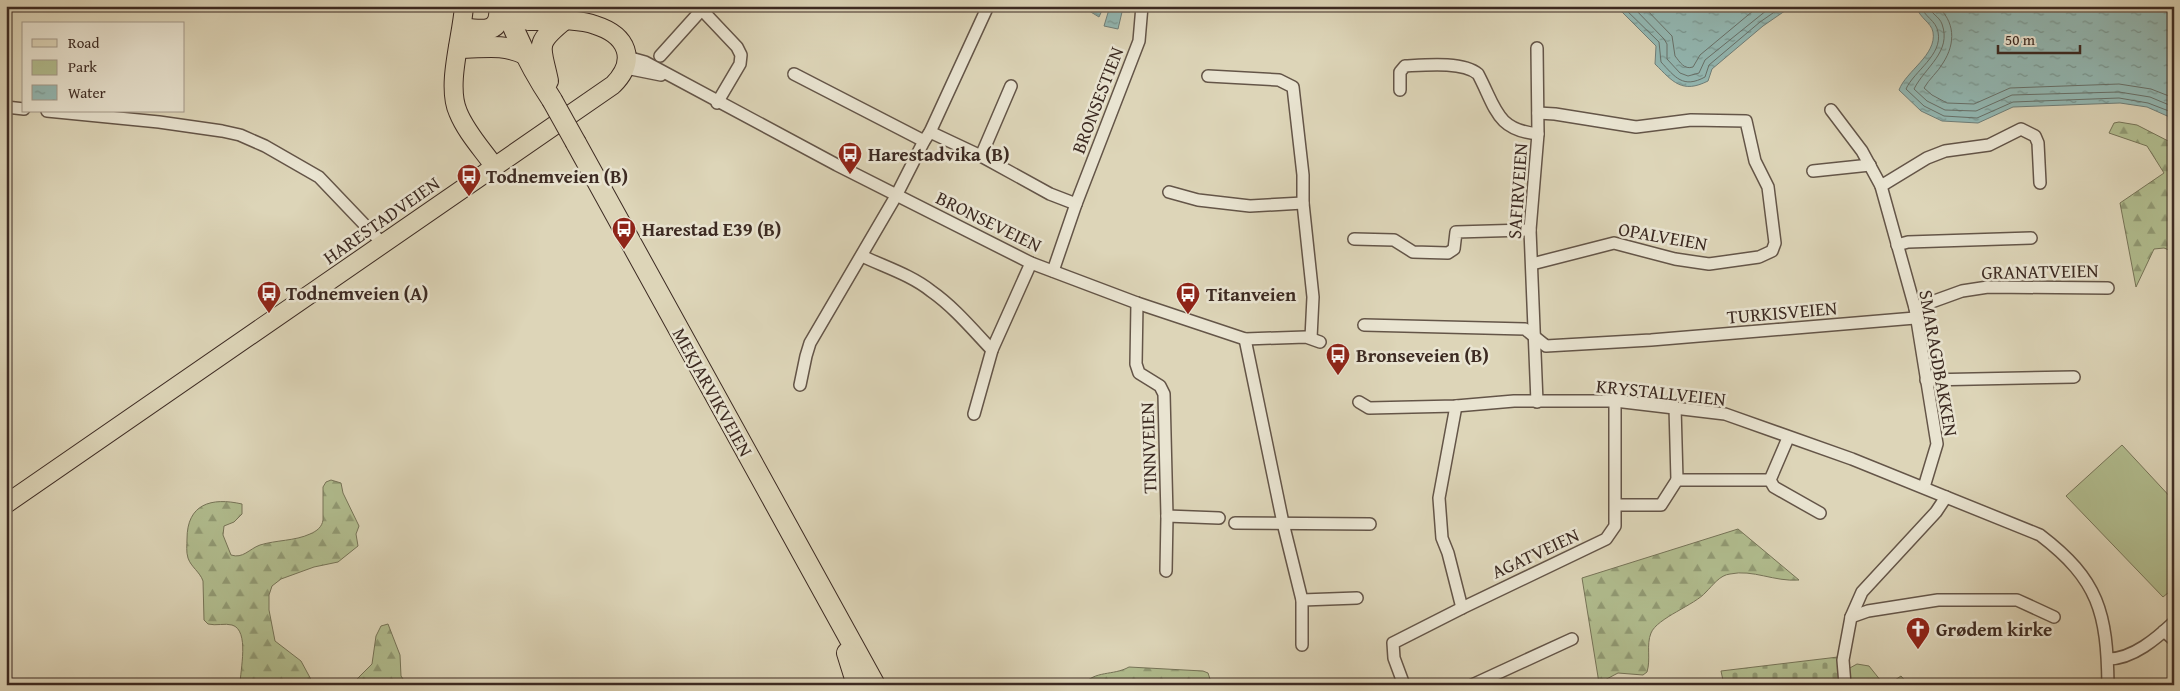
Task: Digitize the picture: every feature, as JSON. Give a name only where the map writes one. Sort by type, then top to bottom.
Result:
[{"type":"highway","points":[[463,28],[488,30],[495,26],[499,15],[509,11],[529,20],[561,13]]},
{"type":"highway","name":"MEKJARVIKVEIEN","points":[[509,11],[525,54],[535,74],[550,94]]},
{"type":"highway","name":"MEKJARVIKVEIEN","points":[[509,11],[576,143],[875,685]]},
{"type":"highway","points":[[550,94],[540,49],[561,13]]},
{"type":"highway","points":[[459,48],[498,46],[525,54]]},
{"type":"highway","points":[[831,606],[857,685]]},
{"type":"main road","points":[[464,6],[463,28],[454,72],[453,92],[457,111],[469,132],[494,166]]},
{"type":"main road","points":[[561,13],[608,30],[624,45],[627,62]]},
{"type":"main road","name":"HARESTADVEIEN","points":[[6,504],[295,306],[494,166],[549,131],[606,91],[620,78],[627,62]]},
{"type":"street","points":[[800,385],[810,343],[896,196],[927,137],[987,9],[975,6]]},
{"type":"street","name":"BRONSESTIEN","points":[[1053,271],[1076,204],[1139,41],[1142,6]]},
{"type":"street","points":[[660,56],[704,8],[742,55],[740,64],[717,102]]},
{"type":"street","name":"SAFIRVEIEN","points":[[1537,48],[1538,134],[1530,230],[1537,402]]},
{"type":"street","name":"BRONSEVEIEN","points":[[627,62],[670,77],[896,196],[1053,271],[1138,303],[1245,339],[1316,340],[1303,203],[1303,175],[1293,87],[1279,80],[1208,76]]},
{"type":"street","points":[[1400,90],[1400,72],[1405,66],[1432,64],[1473,70],[1478,74],[1503,122],[1522,132],[1538,134]]},
{"type":"street","points":[[794,74],[927,137],[981,156],[1050,194],[1076,204]]},
{"type":"street","points":[[981,156],[1011,86]]},
{"type":"street","points":[[6,107],[22,109]]},
{"type":"street","name":"SMARAGDBAKKEN","points":[[1831,110],[1870,165],[1881,186],[1915,313],[1937,444],[1924,487]]},
{"type":"street","points":[[57,112],[159,122],[240,135],[265,146],[319,177],[383,244]]},
{"type":"street","name":"OPALVEIEN","points":[[1532,264],[1614,242],[1675,259],[1709,264],[1759,257],[1772,251],[1775,243],[1768,187],[1754,161],[1746,120],[1691,120],[1636,127],[1538,113]]},
{"type":"street","points":[[1881,186],[1927,158],[1946,151],[1989,145],[2021,129],[2035,136],[2038,143],[2040,184]]},
{"type":"street","points":[[1813,171],[1870,165]]},
{"type":"street","points":[[1169,192],[1198,200],[1250,206],[1303,203]]},
{"type":"street","points":[[1354,239],[1394,240],[1413,252],[1448,253],[1454,249],[1456,232],[1530,230]]},
{"type":"street","points":[[1897,244],[1908,242],[2030,238]]},
{"type":"street","points":[[862,256],[907,276],[931,290],[992,350]]},
{"type":"street","points":[[974,414],[992,350],[1031,262]]},
{"type":"street","name":"GRANATVEIEN","points":[[1915,313],[1962,291],[1988,287],[2108,288]]},
{"type":"street","name":"TINNVEIEN","points":[[1138,303],[1136,364],[1139,373],[1160,386],[1164,394],[1167,516],[1166,571]]},
{"type":"street","name":"TURKISVEIEN","points":[[1533,336],[1546,346],[1651,340],[1915,313]]},
{"type":"street","points":[[1364,325],[1525,328],[1533,336]]},
{"type":"street","points":[[1245,339],[1282,523],[1302,600],[1302,645]]},
{"type":"street","points":[[1926,380],[2074,377]]},
{"type":"street","name":"KRYSTALLVEIEN","points":[[1360,402],[1369,408],[1456,406],[1514,401],[1615,401],[1675,407],[1725,414],[1788,438],[1852,459],[2040,535],[2077,568],[2089,583],[2098,604],[2105,632],[2108,685]]},
{"type":"street","name":"AGATVEIEN","points":[[1404,685],[1394,658],[1393,643],[1606,539],[1615,526],[1615,401]]},
{"type":"street","points":[[1456,406],[1440,498],[1442,538],[1448,553],[1462,608]]},
{"type":"street","points":[[1616,505],[1661,505],[1677,480],[1675,407]]},
{"type":"street","points":[[1770,480],[1788,438]]},
{"type":"street","points":[[1677,480],[1770,480]]},
{"type":"street","points":[[1770,480],[1774,486],[1820,512]]},
{"type":"street","points":[[1845,685],[1843,660],[1851,618],[1862,592],[1936,512],[1946,497]]},
{"type":"street","name":"TINNVEIEN","points":[[1167,516],[1219,518]]},
{"type":"street","points":[[1235,523],[1370,524]]},
{"type":"street","points":[[1302,600],[1357,598]]},
{"type":"street","points":[[1851,618],[1868,611],[1938,600],[2017,600],[2054,617]]},
{"type":"street","points":[[2108,659],[2125,657],[2164,631],[2174,622]]},
{"type":"street","points":[[2164,631],[2174,640]]},
{"type":"street","points":[[1472,685],[1572,639]]},
{"type":"green space","points":[[2114,123],[2137,125],[2174,144],[2174,252],[2164,248],[2154,249],[2136,287],[2120,203],[2164,173],[2147,146],[2109,133]]},
{"type":"green space","points":[[2122,445],[2174,501],[2174,588],[2163,597],[2066,496]]},
{"type":"green space","points":[[331,480],[341,483],[343,493],[359,526],[356,534],[358,546],[338,562],[314,567],[281,579],[272,586],[269,595],[269,610],[275,641],[301,661],[314,685],[240,685],[243,652],[241,635],[238,628],[229,624],[208,624],[204,620],[203,581],[189,561],[187,553],[188,527],[191,518],[196,511],[211,503],[231,502],[242,504],[242,514],[234,522],[224,526],[223,535],[231,555],[239,556],[260,545],[298,538],[317,530],[322,525],[323,520],[323,487],[326,482]]},
{"type":"green space","points":[[1738,529],[1799,580],[1747,573],[1723,576],[1701,597],[1655,627],[1650,638],[1647,672],[1643,675],[1618,673],[1599,683],[1582,578]]},
{"type":"green space","points":[[388,624],[400,655],[401,676],[407,685],[351,685],[372,664],[376,636],[381,626]]},
{"type":"green space","points":[[1838,657],[1841,685],[1724,685],[1721,671]]},
{"type":"green space","points":[[1857,664],[1869,666],[1881,681],[1881,685],[1848,685],[1848,669]]},
{"type":"green space","points":[[1129,667],[1203,671],[1208,673],[1210,679],[1205,685],[1083,685],[1093,677],[1117,672]]},
{"type":"green space","points":[[1901,676],[1909,685],[1885,685],[1886,682]]},
{"type":"water","points":[[1081,6],[1104,6],[1099,17]]},
{"type":"water","points":[[1110,6],[1130,6],[1130,12],[1122,12],[1118,29],[1104,26]]},
{"type":"water","points":[[1612,6],[1792,6],[1763,26],[1712,69],[1708,81],[1699,85],[1685,86],[1673,81],[1655,64],[1656,46],[1622,12]]},
{"type":"water","points":[[1916,6],[2174,6],[2174,119],[2147,107],[2120,103],[2013,107],[1978,123],[1942,121],[1921,111],[1899,90],[1926,55],[1933,40],[1932,29]]},
{"type":"place","name":"Harestadvika (B)","points":[[850,175]]},
{"type":"place","name":"Todnemveien (B)","points":[[469,197]]},
{"type":"place","name":"Harestad E39 (B)","points":[[624,250]]},
{"type":"place","name":"Todnemveien (A)","points":[[269,314]]},
{"type":"place","name":"Titanveien","points":[[1188,315]]},
{"type":"place","name":"Bronseveien (B)","points":[[1338,376]]},
{"type":"place","name":"Grødem kirke","points":[[1918,650]]}]
